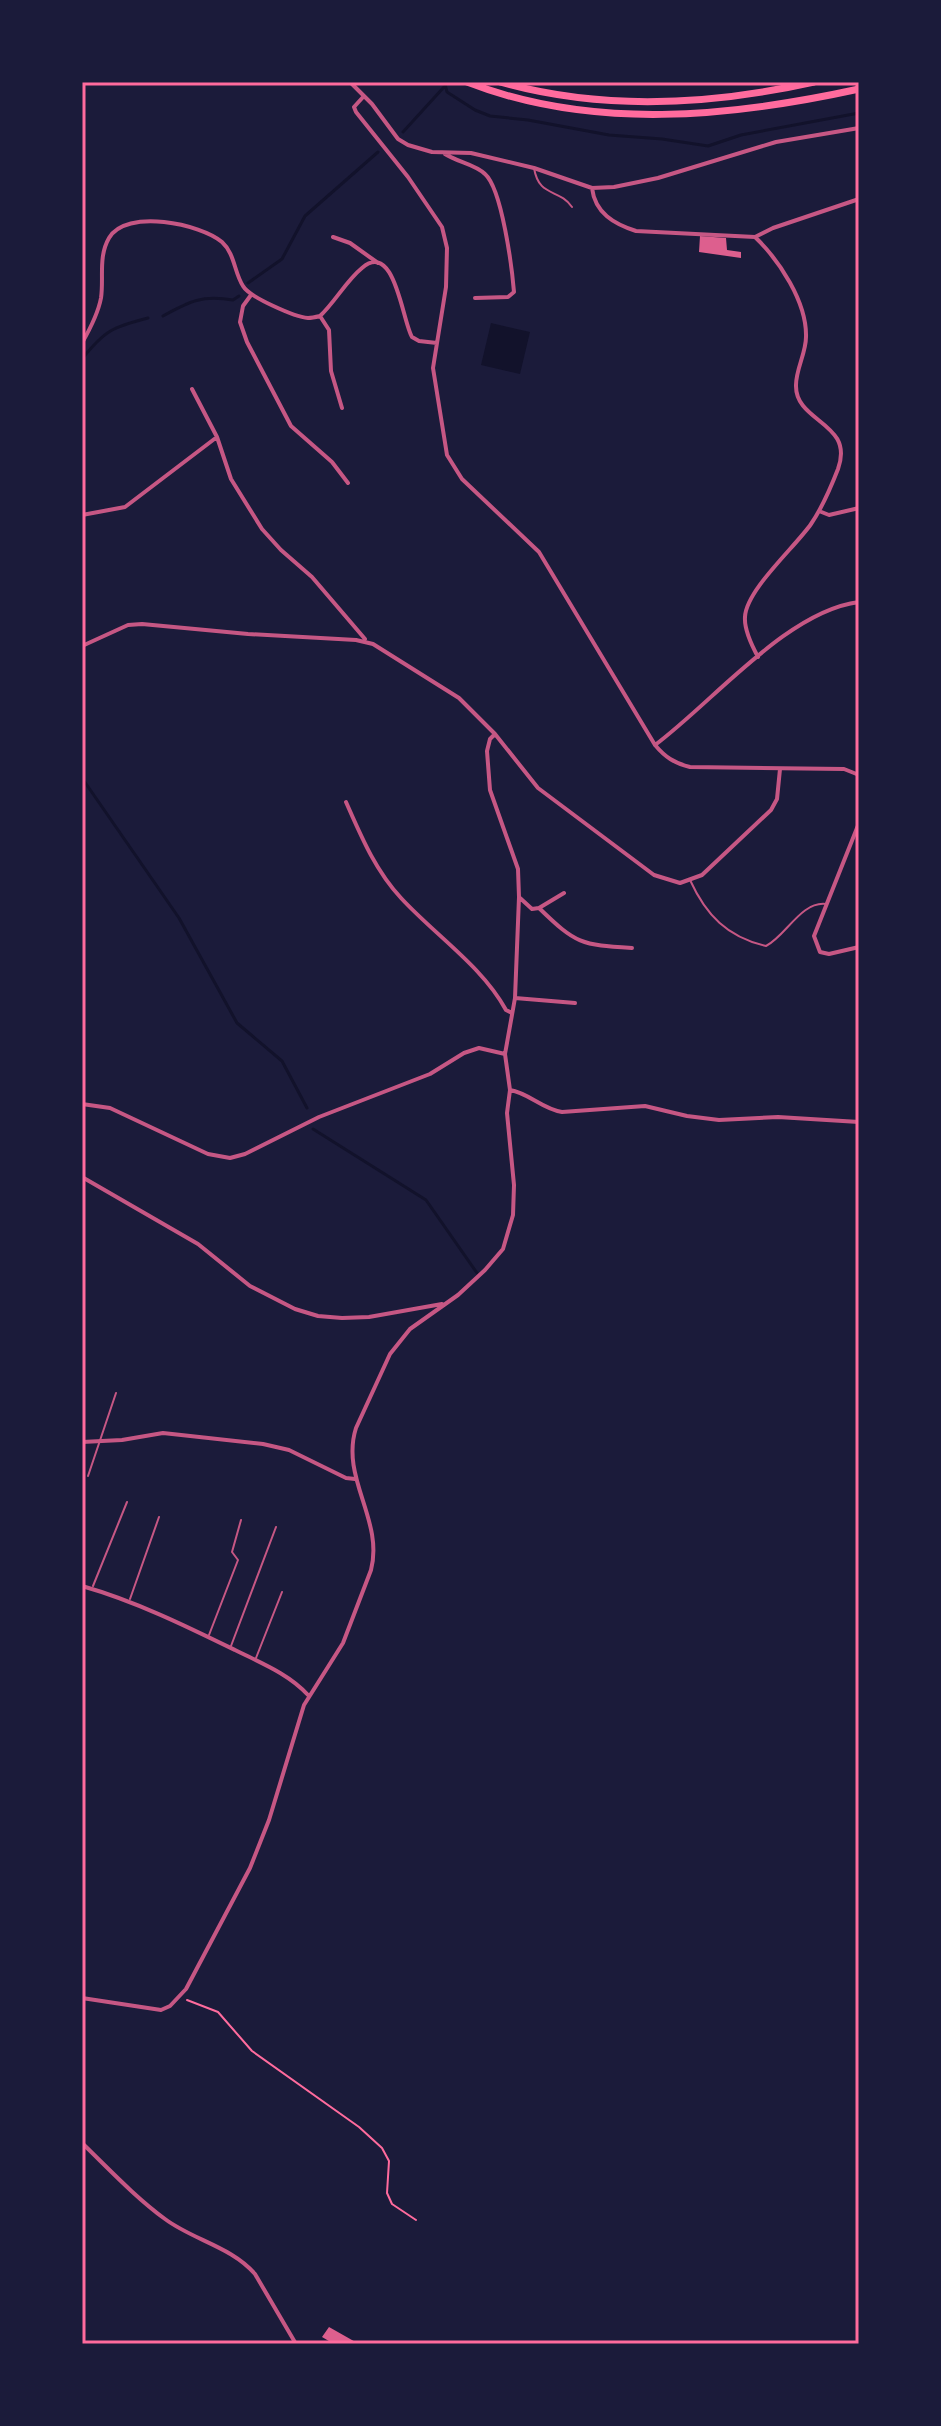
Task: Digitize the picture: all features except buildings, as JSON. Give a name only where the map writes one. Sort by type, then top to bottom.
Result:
[{"type":"main road","points":[[467,82],[501,94],[557,107],[690,115],[780,106],[859,89]]},
{"type":"main road","points":[[500,82],[580,98],[663,102],[763,92],[814,82]]},
{"type":"street","points":[[350,82],[398,139],[432,152],[471,153],[534,168],[592,188],[658,178],[776,142],[859,128]]},
{"type":"street","points":[[364,96],[354,107],[356,112],[408,177],[442,227],[447,248],[446,287],[433,368],[447,455],[454,469],[539,552],[655,745],[665,756],[690,767],[844,769],[859,775]]},
{"type":"street","points":[[443,152],[485,174],[493,185],[512,261],[514,292],[508,297],[475,298]]},
{"type":"street","points":[[592,188],[598,207],[607,217],[617,225],[636,231],[755,237],[859,199]]},
{"type":"street","points":[[82,343],[93,324],[101,298],[104,248],[112,232],[128,224],[159,221],[192,228],[217,239],[230,252],[244,288],[251,295],[307,318],[320,316],[362,268],[378,263]]},
{"type":"street","points":[[333,237],[350,243],[389,269],[412,337],[437,343]]},
{"type":"street","points":[[755,237],[781,265],[805,324],[806,340],[795,382],[796,397],[806,411],[821,420],[837,438],[841,449],[839,466],[819,511],[754,594],[744,615],[758,657]]},
{"type":"street","points":[[251,295],[243,306],[240,322],[247,342],[291,426],[332,462],[348,483]]},
{"type":"street","points":[[320,316],[329,330],[331,371],[342,408]]},
{"type":"street","points":[[192,389],[217,437],[231,479],[262,529],[312,577],[367,641],[459,698],[495,734],[538,788],[654,875],[680,883],[702,875],[767,816],[777,799],[780,769]]},
{"type":"street","points":[[82,515],[125,507],[217,437]]},
{"type":"street","points":[[819,511],[829,515],[859,508]]},
{"type":"street","points":[[655,745],[758,657],[824,610],[859,602]]},
{"type":"street","points":[[82,646],[128,625],[142,624],[367,641]]},
{"type":"street","points":[[82,1998],[161,2010],[180,1997],[202,1962],[255,1857],[308,1695],[343,1643],[375,1557],[374,1533],[351,1461],[352,1439],[390,1354],[410,1329],[485,1270],[503,1249],[513,1215],[514,1185],[507,1113],[510,1090],[505,1054],[515,998],[519,897],[518,869],[490,790],[487,751],[495,734]]},
{"type":"street","points":[[346,802],[360,837],[387,880],[474,969],[506,1010],[512,1013]]},
{"type":"street","points":[[859,823],[814,936],[820,952],[829,954],[859,947]]},
{"type":"street","points":[[519,897],[532,909],[564,893]]},
{"type":"street","points":[[539,908],[572,939],[596,946],[632,948]]},
{"type":"street","points":[[515,998],[575,1003]]},
{"type":"street","points":[[82,1104],[110,1108],[208,1154],[230,1158],[245,1154],[319,1117],[430,1074],[464,1053],[479,1048],[505,1054]]},
{"type":"street","points":[[510,1090],[550,1110],[562,1112],[645,1106],[719,1120],[778,1117],[859,1122]]},
{"type":"street","points":[[82,1177],[198,1244],[250,1286],[295,1309],[318,1316],[369,1317],[446,1303]]},
{"type":"street","points":[[82,1442],[163,1433],[263,1444],[289,1450],[346,1478],[355,1479]]},
{"type":"street","points":[[82,1586],[231,1648],[288,1677],[308,1695]]},
{"type":"street","points":[[82,2143],[163,2218],[247,2264],[296,2344]]},
{"type":"lane","points":[[534,168],[536,181],[567,200],[572,207]]},
{"type":"lane","points":[[690,879],[702,906],[729,932],[766,946],[811,907],[826,904]]},
{"type":"lane","points":[[88,1476],[116,1393]]},
{"type":"lane","points":[[92,1589],[127,1502]]},
{"type":"lane","points":[[128,1603],[159,1517]]},
{"type":"lane","points":[[208,1637],[238,1560],[232,1552],[241,1520]]},
{"type":"lane","points":[[231,1648],[276,1527]]},
{"type":"lane","points":[[255,1660],[282,1592]]},
{"type":"path","points":[[180,1997],[218,2012],[252,2051],[359,2127],[382,2148],[389,2161],[387,2193],[392,2204],[416,2220]]},
{"type":"shaded area","points":[[491,323],[530,332],[520,374],[481,365]]},
{"type":"waterway","points":[[445,84],[447,92],[490,116],[609,135],[708,146],[741,135],[859,113]]},
{"type":"waterway","points":[[403,132],[444,87]]},
{"type":"waterway","points":[[248,283],[282,259],[305,216],[378,152]]},
{"type":"waterway","points":[[163,316],[196,300],[233,300],[239,296]]},
{"type":"waterway","points":[[82,359],[110,331],[148,318]]},
{"type":"waterway","points":[[82,778],[179,918],[237,1023],[282,1061],[307,1108]]},
{"type":"waterway","points":[[313,1129],[426,1200],[477,1273]]}]
